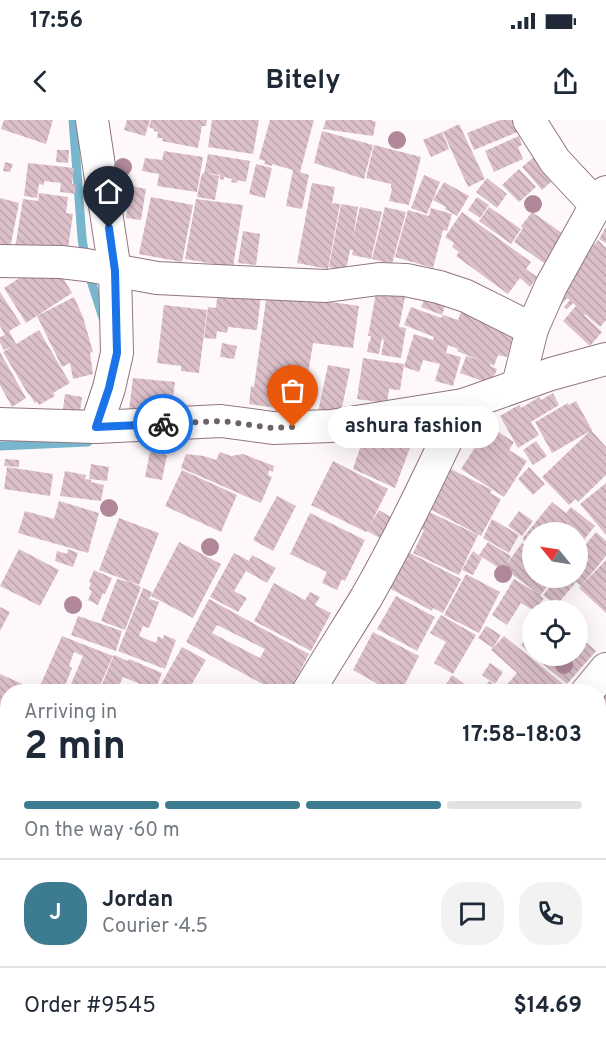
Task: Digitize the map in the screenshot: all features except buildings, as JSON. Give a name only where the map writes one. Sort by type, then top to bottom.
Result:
[{"type":"street","points":[[92,120],[115,271],[117,353],[109,388],[96,427]]},
{"type":"street","points":[[518,385],[532,329],[551,286],[601,199],[555,161],[529,120]]},
{"type":"street","points":[[0,261],[61,262],[157,278],[326,286],[379,279],[406,280],[466,296],[532,329]]},
{"type":"street","points":[[0,424],[96,427],[222,421],[273,428],[331,426],[463,405],[551,374],[606,359]]},
{"type":"street","points":[[313,684],[365,599],[397,541],[463,405]]},
{"type":"street","points":[[594,684],[606,669]]},
{"type":"waterway","points":[[73,120],[86,265],[103,318]]},
{"type":"waterway","points":[[0,446],[88,442]]},
{"type":"way so far","points":[[163,424],[222,421],[273,428],[293,427]]},
{"type":"place","name":"ashura fashion","points":[[293,427]]},
{"type":"route","points":[[109,228],[115,271],[117,353],[109,388],[96,427],[163,424]]}]
